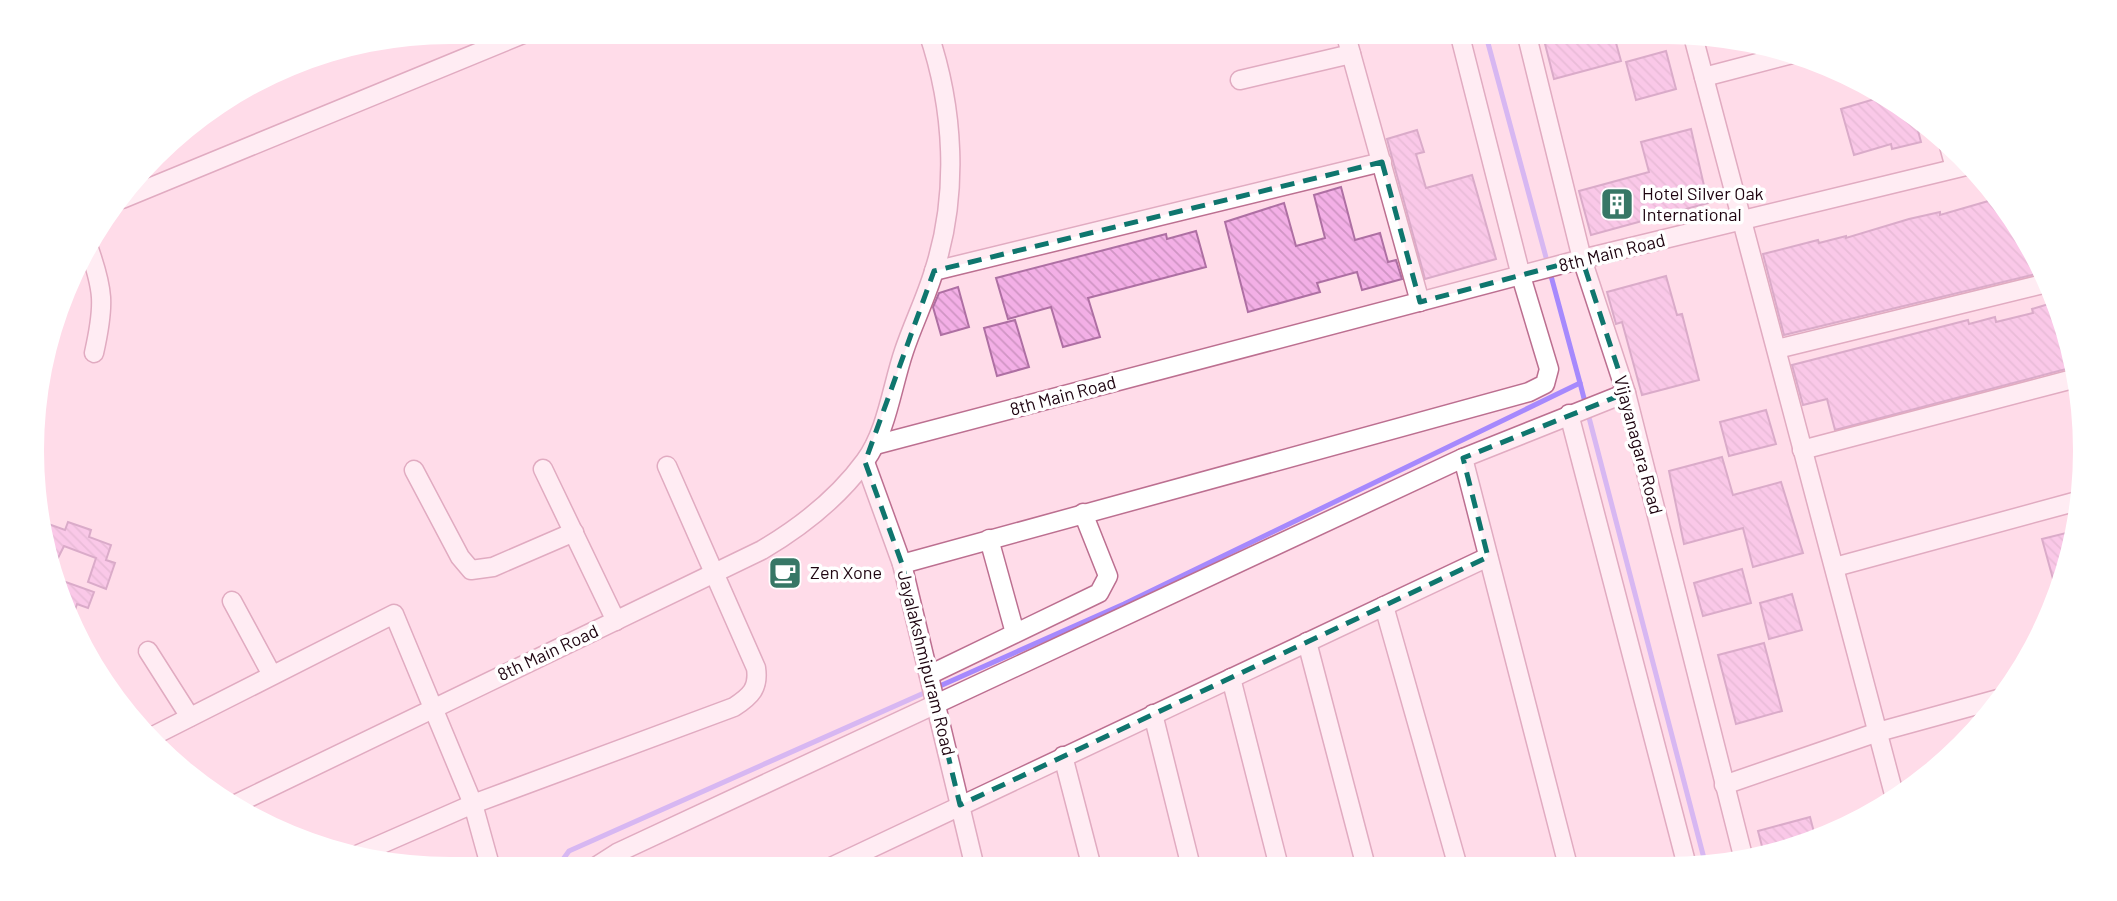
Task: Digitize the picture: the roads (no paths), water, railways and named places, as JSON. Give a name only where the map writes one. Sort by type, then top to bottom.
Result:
[{"type":"street","points":[[136,193],[499,44]]},
{"type":"street","points":[[875,445],[904,349],[934,271],[950,209],[951,150],[932,44]]},
{"type":"street","points":[[1348,44],[1420,302]]},
{"type":"street","points":[[902,564],[1516,395],[1545,384],[1549,369],[1521,276],[1463,44]]},
{"type":"street","name":"Vijayanagara Road","points":[[1529,44],[1582,259],[1626,393],[1741,850]]},
{"type":"street","points":[[1695,45],[1893,789]]},
{"type":"street","points":[[1240,80],[1351,54]]},
{"type":"street","points":[[1704,77],[1774,59]]},
{"type":"street","points":[[934,271],[1382,162]]},
{"type":"street","name":"8th Main Road","points":[[243,801],[714,574],[789,534],[817,512],[865,461],[875,445],[1582,259],[1958,167]]},
{"type":"street","points":[[92,258],[100,280],[103,304],[94,353]]},
{"type":"street","points":[[1777,349],[2038,285]]},
{"type":"street","points":[[1802,450],[2067,381]]},
{"type":"street","points":[[611,857],[1463,458],[1626,393]]},
{"type":"street","points":[[1569,414],[1684,856]]},
{"type":"street","points":[[1463,458],[1566,857]]},
{"type":"street","name":"Jayalakshmipuram Road","points":[[865,461],[902,564],[972,857]]},
{"type":"street","points":[[371,849],[473,804],[734,707],[751,696],[758,681],[756,668],[667,466]]},
{"type":"street","points":[[543,469],[616,621]]},
{"type":"street","points":[[414,470],[460,557],[471,570],[494,567],[574,532]]},
{"type":"street","points":[[1835,567],[2070,503]]},
{"type":"street","points":[[929,675],[1099,593],[1108,576],[1083,513]]},
{"type":"street","points":[[989,539],[1015,633]]},
{"type":"street","points":[[852,857],[1488,557]]},
{"type":"street","points":[[232,601],[272,675]]},
{"type":"street","points":[[1384,606],[1455,857]]},
{"type":"street","points":[[158,733],[394,614],[473,804],[488,857]]},
{"type":"street","points":[[1307,642],[1363,857]]},
{"type":"street","points":[[148,651],[190,717]]},
{"type":"street","points":[[1231,678],[1276,857]]},
{"type":"street","points":[[1724,785],[1878,732],[1985,703]]},
{"type":"street","points":[[1153,714],[1189,857]]},
{"type":"street","points":[[1063,756],[1089,857]]},
{"type":"waterway","points":[[565,857],[569,851],[1124,604],[1580,383],[1488,44]]},
{"type":"waterway","points":[[1580,383],[1703,855]]},
{"type":"place","name":"Hotel Silver Oak International","points":[[1617,204]]},
{"type":"place","name":"Zen Xone","points":[[785,573]]}]
